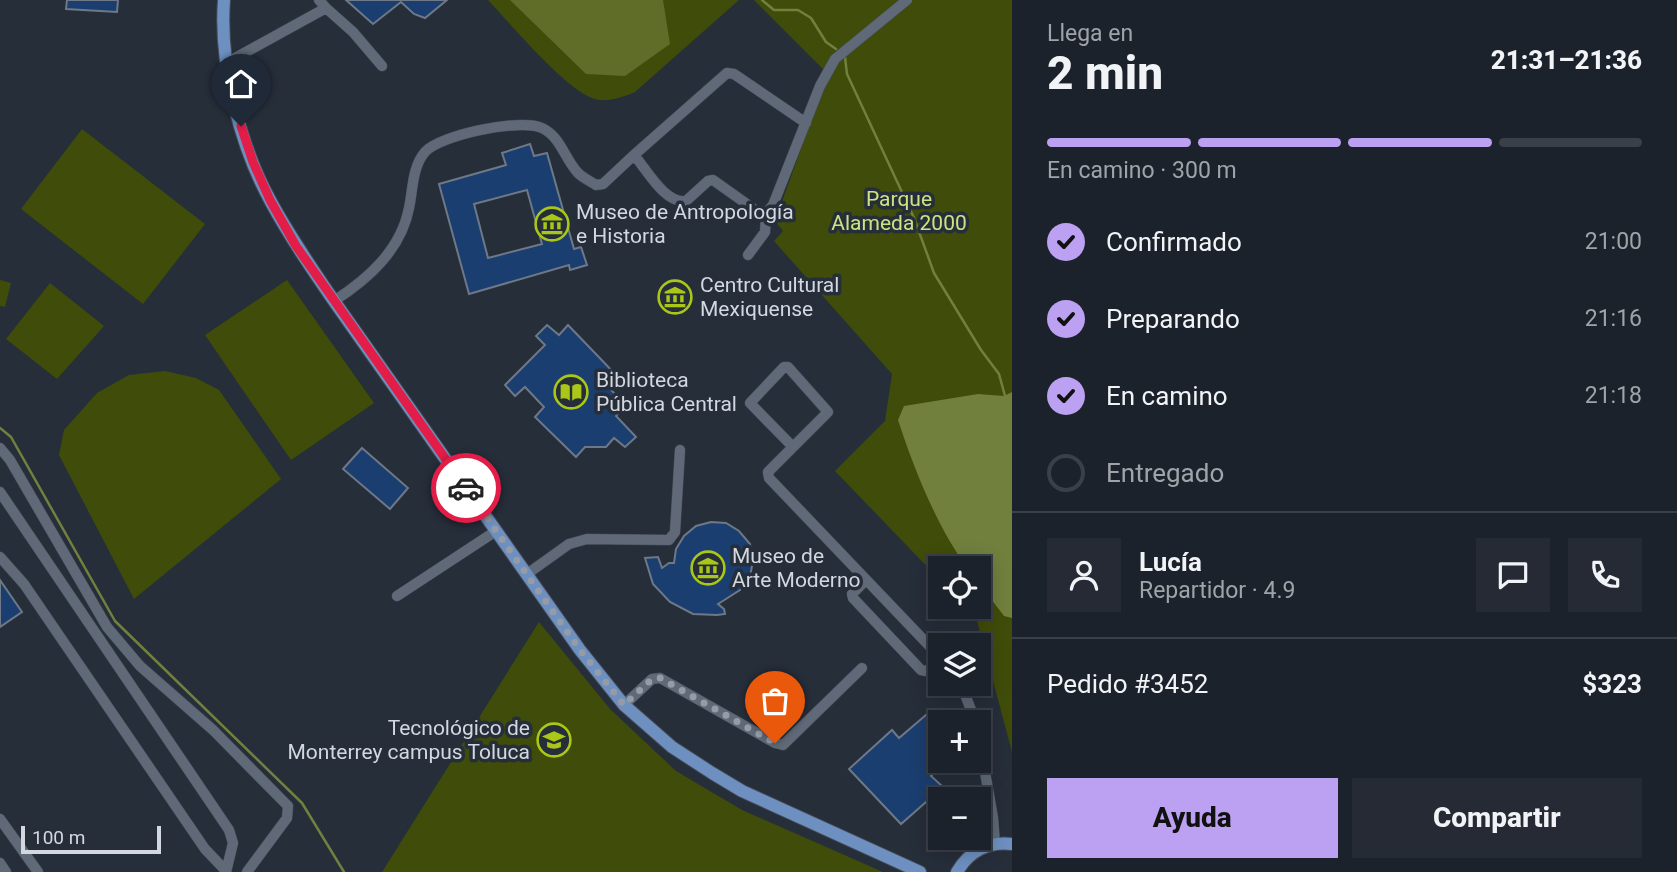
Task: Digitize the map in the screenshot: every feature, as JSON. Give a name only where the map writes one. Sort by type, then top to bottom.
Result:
[{"type":"main road","points":[[224,0],[226,63],[241,126],[270,200],[296,246],[580,650],[624,705],[672,747],[742,791],[902,869],[920,872]]},
{"type":"main road","points":[[957,872],[976,851],[995,844],[1012,845]]},
{"type":"street","points":[[748,255],[765,232],[766,213],[773,205],[820,86],[835,59],[907,0]]},
{"type":"street","points":[[226,63],[323,4],[353,32],[382,66]]},
{"type":"street","points":[[334,301],[368,276],[396,244],[410,208],[416,167],[431,146],[474,131],[531,124],[554,135],[577,172],[598,186],[727,73],[734,74],[806,123]]},
{"type":"street","points":[[634,155],[665,192],[679,202],[686,201],[708,181],[713,180],[758,212],[766,213]]},
{"type":"street","points":[[793,447],[750,405],[784,367],[788,367],[828,412],[811,431],[771,469],[768,476],[928,645]]},
{"type":"street","points":[[0,448],[10,460],[107,627],[140,666],[213,730],[288,806],[287,818],[247,872]]},
{"type":"street","points":[[527,574],[569,544],[587,539],[669,540],[675,532],[680,450]]},
{"type":"street","points":[[0,492],[229,830],[233,843],[226,872]]},
{"type":"street","points":[[397,596],[496,531]]},
{"type":"street","points":[[0,557],[24,584],[205,849],[226,872]]},
{"type":"street","points":[[865,581],[852,594],[853,598],[921,670],[928,670]]},
{"type":"street","points":[[624,705],[652,679],[660,678],[783,746],[862,668]]},
{"type":"street","points":[[985,773],[995,844]]},
{"type":"street","points":[[0,819],[38,872]]},
{"type":"street","points":[[0,863],[6,872]]},
{"type":"green space","points":[[488,0],[739,0],[635,92],[599,100],[587,96],[557,73]]},
{"type":"green space","name":"Parque Alameda 2000","points":[[754,0],[1012,0],[1012,752],[991,673],[991,633],[980,633],[977,619],[991,619],[991,556],[928,556],[928,568],[835,471],[885,421],[892,374],[774,241],[783,231],[775,221],[828,74]]},
{"type":"green space","points":[[82,129],[205,224],[143,304],[21,209]]},
{"type":"green space","points":[[0,280],[11,283],[5,307],[0,306]]},
{"type":"green space","points":[[287,280],[374,403],[291,460],[205,335]]},
{"type":"green space","points":[[50,283],[104,326],[57,379],[6,339]]},
{"type":"green space","points":[[165,371],[196,378],[219,390],[281,479],[134,599],[59,455],[64,430],[97,393],[129,375]]},
{"type":"green space","name":"Tecnológico de Monterrey campus Toluca","points":[[539,622],[610,709],[676,771],[742,810],[883,872],[382,872]]},
{"type":"shaded area","points":[[510,0],[663,0],[670,44],[625,76],[586,74]]},
{"type":"shaded area","points":[[1012,392],[1012,618],[1004,616],[991,599],[991,556],[959,556],[946,535],[919,478],[898,420],[904,406],[978,394],[1004,396]]},
{"type":"building","points":[[67,0],[118,0],[117,12],[66,9]]},
{"type":"building","points":[[346,0],[447,0],[425,18],[414,14],[401,2],[373,24]]},
{"type":"building","name":"Museo de Antropología e Historia","points":[[530,144],[534,156],[547,153],[574,249],[581,247],[587,265],[570,270],[569,265],[469,294],[439,184],[506,165],[502,153]],"holes":[[[527,190],[542,244],[488,258],[474,204]]]},
{"type":"building","name":"Biblioteca Pública Central","points":[[547,325],[559,335],[568,325],[618,377],[608,387],[626,405],[616,416],[636,437],[625,447],[614,438],[606,447],[585,447],[576,457],[535,417],[544,407],[525,387],[515,396],[505,385],[545,345],[536,336]]},
{"type":"building","points":[[362,448],[408,488],[390,509],[343,469]]},
{"type":"building","name":"Museo de Arte Moderno","points":[[711,522],[726,523],[739,531],[750,544],[753,560],[750,577],[740,590],[718,604],[725,614],[693,614],[670,602],[653,584],[645,558],[658,557],[662,568],[674,563],[676,549],[684,536],[696,526]]},
{"type":"building","points":[[0,580],[22,612],[0,627]]},
{"type":"building","points":[[928,715],[928,773],[934,773],[931,776],[943,787],[928,787],[928,800],[901,824],[849,769],[892,730],[899,738]]},
{"type":"waterway","points":[[762,0],[774,10],[798,10],[811,18],[826,42],[836,49]]},
{"type":"waterway","points":[[845,57],[847,74],[914,218],[934,273],[981,350],[999,374],[1005,396]]},
{"type":"waterway","points":[[0,428],[11,437],[115,621],[302,803],[344,872]]},
{"type":"way so far","points":[[466,488],[580,650],[624,705],[652,679],[660,678],[775,743]]},
{"type":"place","name":"Museo de Antropología e Historia","points":[[552,224]]},
{"type":"place","name":"Centro Cultural Mexiquense","points":[[675,297]]},
{"type":"place","name":"Biblioteca Pública Central","points":[[571,392]]},
{"type":"place","name":"Museo de Arte Moderno","points":[[708,568]]},
{"type":"place","name":"Tecnológico de Monterrey campus Toluca","points":[[554,740]]},
{"type":"route","points":[[241,126],[270,200],[296,246],[466,488]]}]
